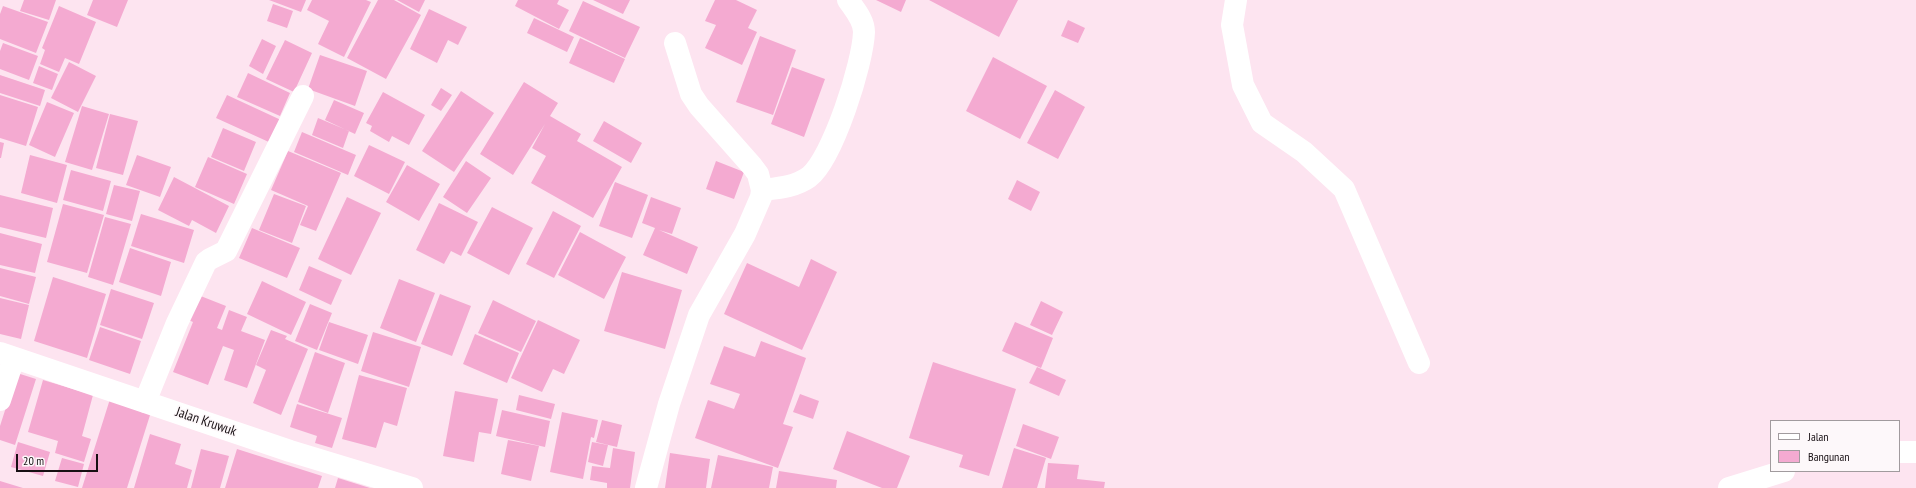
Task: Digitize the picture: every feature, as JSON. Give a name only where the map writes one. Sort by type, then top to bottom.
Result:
[{"type":"street","points":[[762,190],[786,188],[809,176],[822,160],[843,116],[859,62],[864,32],[862,20],[848,0]]},
{"type":"street","points":[[1236,0],[1232,25],[1243,85],[1262,123],[1304,152],[1344,188],[1419,363]]},
{"type":"street","points":[[646,488],[669,404],[699,315],[745,234],[762,190],[758,174],[699,106],[691,94],[675,43]]},
{"type":"street","points":[[146,402],[177,323],[206,262],[226,251],[303,96]]},
{"type":"street","points":[[0,400],[7,355]]},
{"type":"street","name":"Jalan Kruwuk","points":[[7,355],[290,451],[412,488]]},
{"type":"street","points":[[1900,452],[1916,452]]},
{"type":"street","points":[[1729,488],[1781,472]]},
{"type":"building","points":[[24,0],[56,0],[49,20],[20,11]]},
{"type":"building","points":[[93,0],[128,0],[117,27],[87,15]]},
{"type":"building","points":[[269,0],[306,0],[301,12]]},
{"type":"building","points":[[312,0],[366,0],[371,2],[344,57],[318,44],[329,21],[307,10]]},
{"type":"building","points":[[378,0],[394,0],[421,15],[386,79],[347,58]]},
{"type":"building","points":[[397,0],[425,0],[419,12]]},
{"type":"building","points":[[518,0],[559,0],[557,4],[569,10],[559,29],[515,6]]},
{"type":"building","points":[[593,0],[630,0],[623,14]]},
{"type":"building","points":[[715,0],[736,0],[757,10],[748,28],[757,32],[742,65],[705,48],[716,25],[705,21]]},
{"type":"building","points":[[876,0],[906,0],[901,12]]},
{"type":"building","points":[[929,0],[1018,0],[999,37]]},
{"type":"building","points":[[583,1],[640,27],[625,58],[569,31]]},
{"type":"building","points":[[273,4],[293,11],[287,28],[267,21]]},
{"type":"building","points":[[3,6],[48,22],[36,53],[0,39],[0,14]]},
{"type":"building","points":[[59,6],[96,22],[79,64],[65,58],[59,72],[40,64],[45,50],[42,48]]},
{"type":"building","points":[[429,9],[467,27],[458,45],[448,40],[437,63],[410,49]]},
{"type":"building","points":[[534,18],[574,37],[567,52],[527,33]]},
{"type":"building","points":[[1068,20],[1085,28],[1078,43],[1061,36]]},
{"type":"building","points":[[760,36],[796,50],[773,115],[736,102]]},
{"type":"building","points":[[580,38],[625,59],[614,83],[569,63]]},
{"type":"building","points":[[262,39],[276,46],[263,74],[249,66]]},
{"type":"building","points":[[285,40],[312,53],[294,92],[266,79]]},
{"type":"building","points":[[3,43],[38,56],[29,80],[0,69],[0,51]]},
{"type":"building","points":[[320,55],[367,71],[355,106],[308,89]]},
{"type":"building","points":[[993,57],[1047,86],[1020,139],[966,111]]},
{"type":"building","points":[[69,62],[96,76],[78,112],[51,98]]},
{"type":"building","points":[[39,66],[58,74],[52,90],[33,83]]},
{"type":"building","points":[[792,67],[825,79],[804,137],[771,124]]},
{"type":"building","points":[[248,73],[290,93],[280,116],[237,97]]},
{"type":"building","points":[[0,75],[45,90],[40,106],[0,93]]},
{"type":"building","points":[[524,82],[558,103],[550,116],[581,134],[577,141],[622,167],[593,218],[531,183],[546,156],[532,148],[545,124],[513,175],[480,154]]},
{"type":"building","points":[[441,88],[452,95],[441,111],[431,105]]},
{"type":"building","points":[[1055,90],[1085,107],[1058,159],[1027,143]]},
{"type":"building","points":[[461,91],[494,113],[454,172],[422,151]]},
{"type":"building","points":[[383,92],[425,115],[409,145],[392,136],[389,142],[370,131],[372,126],[366,123]]},
{"type":"building","points":[[0,95],[38,107],[26,146],[0,138]]},
{"type":"building","points":[[227,95],[281,120],[271,143],[216,118]]},
{"type":"building","points":[[334,100],[364,113],[355,134],[325,120]]},
{"type":"building","points":[[47,102],[74,113],[55,157],[29,145]]},
{"type":"building","points":[[82,106],[109,114],[92,170],[65,162]]},
{"type":"building","points":[[110,114],[138,121],[123,175],[96,168]]},
{"type":"building","points":[[318,118],[349,131],[343,148],[312,135]]},
{"type":"building","points":[[604,121],[642,143],[631,163],[593,141]]},
{"type":"building","points":[[223,128],[256,142],[244,171],[211,157]]},
{"type":"building","points":[[302,132],[356,155],[348,175],[294,152]]},
{"type":"building","points":[[0,142],[4,143],[1,158],[0,158]]},
{"type":"building","points":[[369,145],[405,162],[389,194],[354,176]]},
{"type":"building","points":[[288,151],[341,173],[316,231],[300,225],[308,206],[271,190]]},
{"type":"building","points":[[30,155],[67,165],[57,203],[21,193]]},
{"type":"building","points":[[137,155],[171,167],[160,197],[126,185]]},
{"type":"building","points":[[208,157],[247,174],[234,204],[195,187]]},
{"type":"building","points":[[466,161],[491,178],[467,213],[443,197]]},
{"type":"building","points":[[716,161],[744,172],[734,199],[706,189]]},
{"type":"building","points":[[407,165],[440,184],[419,221],[386,202]]},
{"type":"building","points":[[71,170],[111,181],[103,211],[63,200]]},
{"type":"building","points":[[174,177],[229,206],[216,233],[192,220],[189,226],[158,210]]},
{"type":"building","points":[[1017,180],[1040,192],[1031,211],[1008,199]]},
{"type":"building","points":[[615,182],[648,195],[632,238],[599,226]]},
{"type":"building","points":[[114,185],[140,191],[132,221],[106,214]]},
{"type":"building","points":[[274,194],[306,206],[292,243],[259,230]]},
{"type":"building","points":[[0,195],[53,208],[46,238],[0,227]]},
{"type":"building","points":[[347,197],[381,213],[351,275],[318,259]]},
{"type":"building","points":[[651,197],[681,208],[672,234],[659,230],[698,247],[687,274],[643,255],[655,228],[642,223]]},
{"type":"building","points":[[439,203],[478,222],[461,256],[451,251],[444,264],[416,250]]},
{"type":"building","points":[[63,204],[104,215],[87,273],[47,262]]},
{"type":"building","points":[[492,207],[533,228],[509,275],[467,253]]},
{"type":"building","points":[[553,211],[581,226],[554,278],[526,264]]},
{"type":"building","points":[[141,214],[194,230],[184,263],[131,246]]},
{"type":"building","points":[[105,217],[131,224],[113,285],[88,277]]},
{"type":"building","points":[[252,228],[300,248],[287,278],[239,258]]},
{"type":"building","points":[[580,232],[626,257],[604,299],[558,275]]},
{"type":"building","points":[[0,233],[42,244],[35,273],[0,265]]},
{"type":"building","points":[[130,248],[171,262],[161,296],[119,282]]},
{"type":"building","points":[[811,259],[837,272],[802,350],[724,314],[747,263],[799,287]]},
{"type":"building","points":[[309,266],[342,280],[331,305],[299,290]]},
{"type":"building","points":[[0,268],[36,277],[29,304],[0,296]]},
{"type":"building","points":[[622,272],[682,290],[665,349],[604,331]]},
{"type":"building","points":[[53,277],[106,294],[87,358],[34,341]]},
{"type":"building","points":[[399,279],[435,293],[416,342],[380,328]]},
{"type":"building","points":[[262,281],[306,302],[291,335],[247,314]]},
{"type":"building","points":[[111,289],[154,303],[142,339],[100,325]]},
{"type":"building","points":[[193,293],[226,306],[217,328],[222,330],[229,310],[247,317],[241,331],[265,340],[247,388],[224,380],[234,350],[223,346],[208,385],[173,372],[193,322],[184,318]]},
{"type":"building","points":[[440,294],[471,306],[452,356],[421,344]]},
{"type":"building","points":[[0,298],[29,305],[21,339],[0,334]]},
{"type":"building","points":[[493,300],[536,321],[521,352],[478,333]]},
{"type":"building","points":[[1041,301],[1063,312],[1052,335],[1030,325]]},
{"type":"building","points":[[310,304],[332,313],[317,350],[295,341]]},
{"type":"building","points":[[538,320],[580,340],[564,374],[553,369],[542,392],[511,378]]},
{"type":"building","points":[[329,322],[368,335],[358,364],[319,350]]},
{"type":"building","points":[[1015,322],[1053,338],[1041,368],[1002,351]]},
{"type":"building","points":[[100,327],[141,341],[130,374],[89,360]]},
{"type":"building","points":[[271,330],[287,336],[285,339],[308,349],[281,415],[253,403],[266,370],[256,365]]},
{"type":"building","points":[[373,332],[421,347],[409,387],[361,371]]},
{"type":"building","points":[[475,334],[519,353],[507,383],[463,364]]},
{"type":"building","points":[[761,341],[806,358],[783,424],[793,427],[778,468],[695,438],[708,400],[734,409],[740,394],[710,384],[724,346],[755,357]]},
{"type":"building","points":[[315,352],[345,363],[328,413],[298,402]]},
{"type":"building","points":[[933,362],[1016,389],[989,476],[959,467],[963,455],[909,438]]},
{"type":"building","points":[[1037,367],[1066,380],[1059,396],[1029,383]]},
{"type":"building","points":[[17,373],[36,379],[15,445],[0,440],[0,426]]},
{"type":"building","points":[[359,375],[407,388],[397,426],[384,422],[376,448],[342,439]]},
{"type":"building","points":[[43,380],[93,395],[82,436],[91,439],[84,462],[55,453],[58,441],[28,432]]},
{"type":"building","points":[[455,391],[498,399],[491,434],[479,432],[474,462],[443,456]]},
{"type":"building","points":[[800,394],[819,401],[813,419],[793,412]]},
{"type":"building","points":[[519,395],[555,404],[551,419],[516,410]]},
{"type":"building","points":[[110,399],[151,412],[127,488],[82,488]]},
{"type":"building","points":[[297,404],[342,418],[332,448],[315,443],[317,436],[290,427]]},
{"type":"building","points":[[502,410],[550,421],[545,447],[496,436]]},
{"type":"building","points":[[562,412],[598,420],[594,438],[591,437],[583,479],[550,472]]},
{"type":"building","points":[[602,420],[622,425],[617,447],[596,442]]},
{"type":"building","points":[[1023,424],[1059,437],[1051,459],[1016,446]]},
{"type":"building","points":[[847,431],[910,456],[897,488],[882,488],[833,469]]},
{"type":"building","points":[[150,434],[181,444],[175,464],[192,470],[187,488],[134,488]]},
{"type":"building","points":[[508,440],[539,446],[531,481],[501,474]]},
{"type":"building","points":[[18,442],[50,452],[43,476],[11,467]]},
{"type":"building","points":[[592,442],[608,445],[603,466],[588,462]]},
{"type":"building","points":[[613,448],[635,452],[630,488],[607,488],[607,483],[590,480],[592,466],[610,468]]},
{"type":"building","points":[[1014,448],[1046,458],[1037,488],[1002,488]]},
{"type":"building","points":[[201,449],[229,456],[220,488],[191,488]]},
{"type":"building","points":[[237,449],[322,476],[318,488],[225,488]]},
{"type":"building","points":[[670,453],[710,459],[706,488],[665,488]]},
{"type":"building","points":[[718,455],[773,467],[769,488],[711,488]]},
{"type":"building","points":[[62,458],[84,464],[78,487],[55,481]]},
{"type":"building","points":[[1048,463],[1079,465],[1077,479],[1105,482],[1104,488],[1045,488]]},
{"type":"building","points":[[779,471],[837,480],[836,488],[776,488]]},
{"type":"building","points":[[338,478],[370,488],[335,488]]},
{"type":"building","points":[[0,481],[23,488],[0,488]]}]
